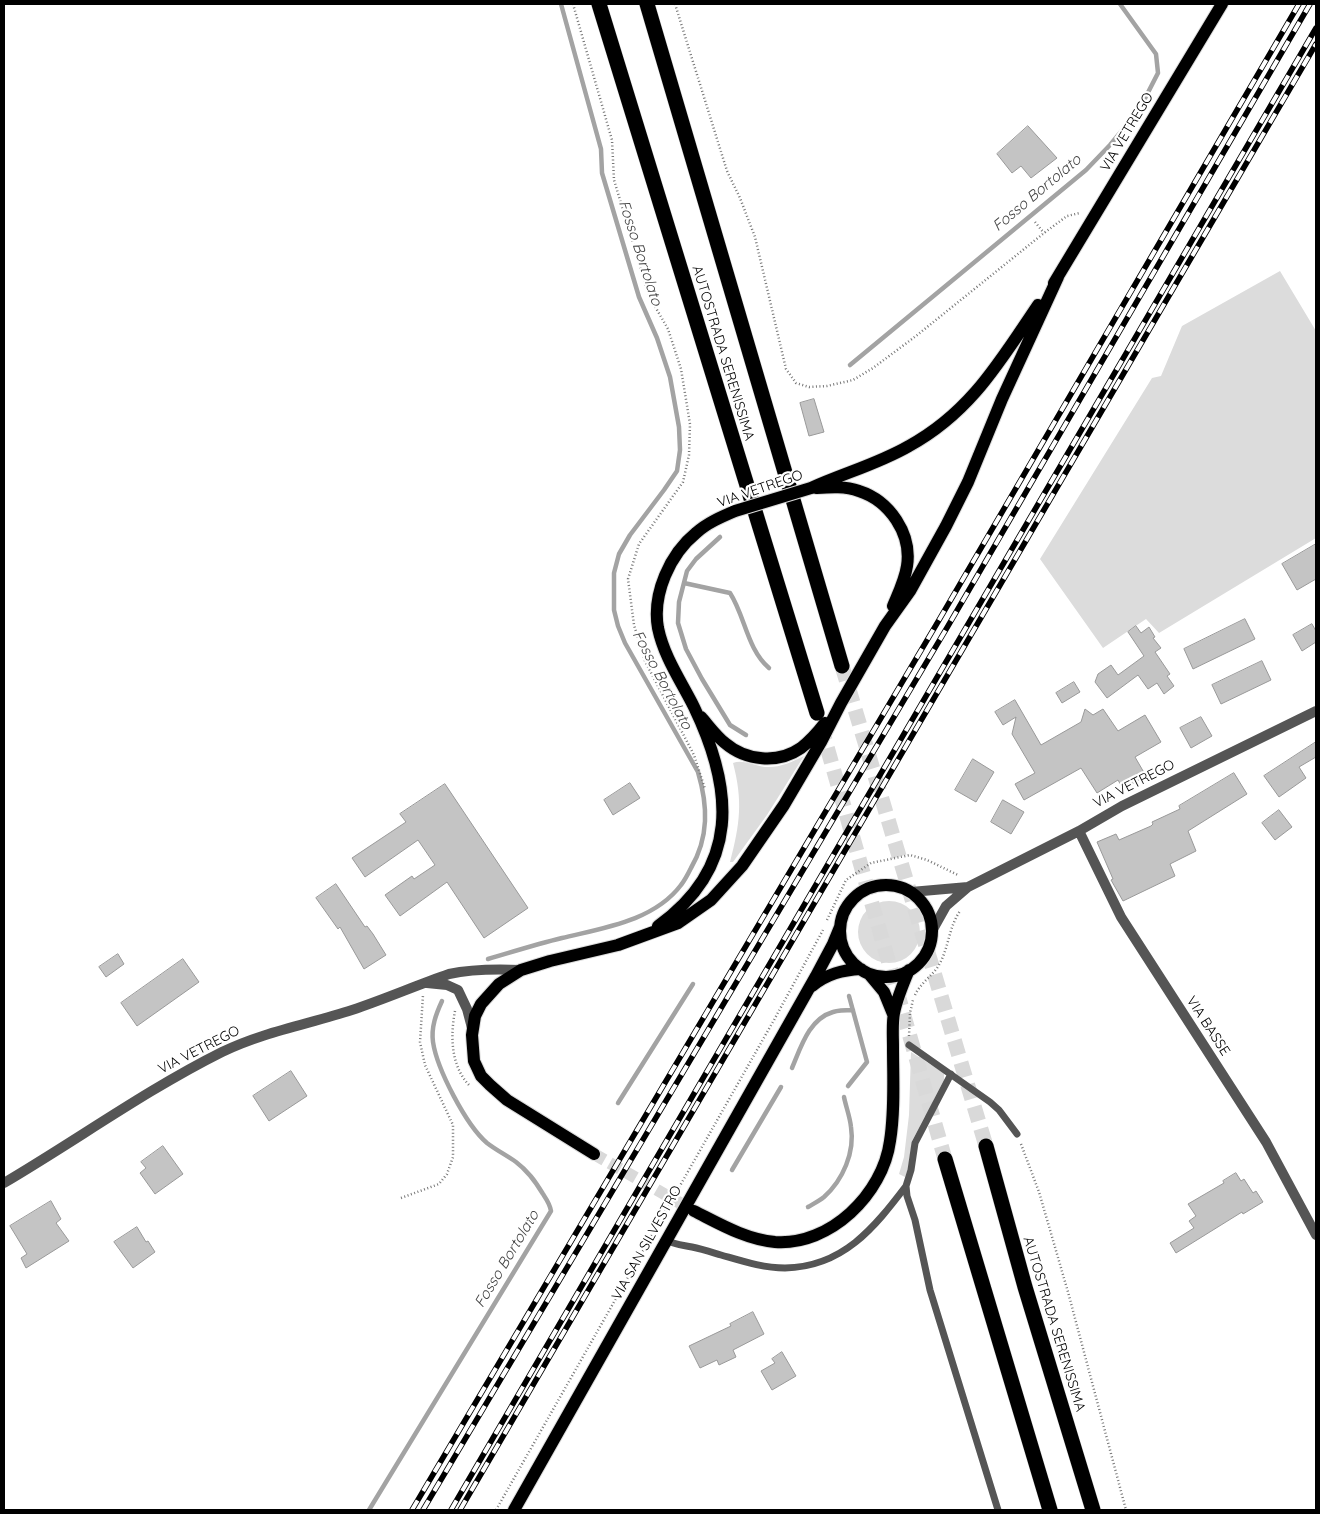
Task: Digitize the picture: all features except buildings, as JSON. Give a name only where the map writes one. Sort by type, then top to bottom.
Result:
[{"type":"highway","name":"AUTOSTRADA SERENISSIMA","points":[[599,4],[817,713]]},
{"type":"highway","name":"AUTOSTRADA SERENISSIMA","points":[[647,4],[842,666]]},
{"type":"highway","name":"AUTOSTRADA SERENISSIMA","points":[[986,1146],[1025,1287],[1093,1510]]},
{"type":"highway","points":[[945,1158],[1050,1510]]},
{"type":"main road","name":"VIA VETREGO","points":[[644,937],[677,913],[694,894],[718,848],[722,831],[723,798],[719,772],[694,708],[664,649],[658,626],[658,604],[661,585],[671,564],[694,533],[707,524],[735,511],[811,488],[841,474],[890,456],[915,443],[959,411],[986,381],[1058,277],[1222,4]]},
{"type":"main road","name":"VIA VETREGO","points":[[594,1154],[508,1100],[481,1076],[474,1061],[472,1029],[475,1016],[481,1004],[490,992],[509,976],[521,970],[550,960],[618,946],[672,926],[711,900],[742,866],[784,805],[885,626],[910,591],[968,482],[1002,399],[1058,277]]},
{"type":"main road","points":[[811,488],[847,488],[867,494],[886,507],[902,530],[908,557],[907,568],[885,626]]},
{"type":"main road","points":[[694,708],[730,748],[748,756],[771,758],[789,755],[802,748],[816,734],[840,703]]},
{"type":"main road","name":"VIA VETREGO","points":[[894,1014],[884,992],[865,971],[852,961],[845,951],[840,927],[848,905],[866,889],[881,885],[897,886],[911,892]]},
{"type":"main road","points":[[911,892],[922,902],[930,916],[932,930]]},
{"type":"main road","name":"VIA SAN SILVESTRO","points":[[514,1510],[807,991],[833,944],[840,927]]},
{"type":"main road","name":"VIA VETREGO","points":[[694,1211],[734,1232],[776,1242],[791,1241],[810,1237],[830,1228],[848,1215],[872,1188],[887,1156],[890,1141],[894,1014],[909,970],[921,960],[929,946],[932,930]]},
{"type":"main road","name":"VIA SAN SILVESTRO","points":[[807,991],[821,979],[833,973],[847,970],[865,971]]},
{"type":"main road","points":[[865,971],[883,976],[896,975],[909,970]]},
{"type":"street","name":"VIA VETREGO","points":[[932,930],[946,906],[968,887],[1130,802],[1316,711]]},
{"type":"street","name":"VIA BASSE","points":[[1079,830],[1121,917],[1257,1129],[1316,1235]]},
{"type":"street","name":"VIA VETREGO","points":[[911,892],[968,887]]},
{"type":"street","name":"VIA VETREGO","points":[[4,1183],[172,1079],[223,1052],[270,1033],[352,1010],[449,974],[463,971],[521,970]]},
{"type":"street","name":"VIA VETREGO","points":[[426,983],[447,985],[458,990],[467,1009],[472,1029]]},
{"type":"lane","points":[[908,1045],[999,1110],[1017,1134]]},
{"type":"lane","points":[[666,1240],[674,1244],[754,1264],[785,1268],[815,1264],[838,1255],[864,1236],[879,1222],[906,1186],[911,1170],[915,1143],[951,1074]]},
{"type":"lane","points":[[906,1186],[930,1290],[998,1510]]},
{"type":"path","points":[[573,4],[612,140],[614,180],[649,296],[668,329],[681,369],[690,424],[689,455],[683,482],[639,544],[628,579],[634,624],[644,661],[694,755],[706,791]]},
{"type":"path","points":[[675,4],[727,171],[755,237],[786,370],[796,383],[809,387],[827,386],[853,380],[873,368],[923,330],[1067,216],[1080,213],[1092,219]]},
{"type":"path","points":[[1035,222],[1044,233]]},
{"type":"path","points":[[908,1045],[910,1014],[916,992],[939,964],[944,954],[952,924],[963,908]]},
{"type":"path","points":[[400,1198],[439,1184],[447,1174],[453,1156],[454,1125],[425,1065],[420,1042],[423,1007]]},
{"type":"path","points":[[1017,1134],[1039,1192],[1068,1292],[1126,1510]]},
{"type":"shaded area","points":[[1280,271],[1316,331],[1316,538],[1159,633],[1146,619],[1103,648],[1040,559],[1152,378],[1161,376],[1182,326]]},
{"type":"shaded area","points":[[804,756],[767,815],[733,862],[730,862],[739,812],[738,789],[733,763],[741,762],[775,767]]},
{"type":"shaded area","points":[[883,901],[895,901],[911,910],[918,920],[920,932],[918,944],[911,954],[895,963],[883,963],[872,958],[863,949],[858,938],[858,926],[863,915],[872,906]]},
{"type":"shaded area","points":[[911,1052],[944,1073],[944,1080],[912,1141],[905,1177],[899,1174],[904,1157],[909,1115]]},
{"type":"waterway","name":"Fosso Bortolato","points":[[488,959],[611,926],[642,915],[657,907],[670,897],[686,877],[701,845],[705,821],[704,797],[698,772],[625,643],[614,610],[614,573],[619,554],[630,535],[677,471],[680,450],[679,427],[670,377],[657,338],[639,297],[602,173],[601,149],[561,4]]},
{"type":"waterway","name":"Fosso Bortolato","points":[[850,365],[1086,170],[1139,110],[1158,73],[1156,54],[1120,4]]},
{"type":"waterway","points":[[720,537],[696,559],[687,571],[679,602],[678,623],[686,649],[702,679],[730,725],[746,735]]},
{"type":"waterway","points":[[684,583],[730,593],[756,652],[769,668]]},
{"type":"waterway","points":[[618,1103],[693,984]]},
{"type":"waterway","points":[[848,1086],[867,1062],[849,996]]},
{"type":"waterway","name":"Fosso Bortolato","points":[[369,1510],[551,1211],[547,1200],[531,1176],[520,1165],[487,1143],[479,1135],[446,1081],[433,1042],[434,1021],[442,1001]]},
{"type":"waterway","points":[[792,1068],[807,1035],[818,1021],[833,1012],[853,1010]]},
{"type":"waterway","points":[[732,1170],[781,1087]]},
{"type":"waterway","points":[[808,1207],[831,1190],[842,1174],[849,1156],[852,1136],[844,1097]]},
{"type":"tunnel","points":[[842,666],[986,1146]]},
{"type":"tunnel","points":[[821,726],[945,1159]]},
{"type":"tunnel","points":[[594,1154],[694,1211]]},
{"type":"railway","points":[[412,1510],[939,620],[1299,4]]},
{"type":"railway","points":[[423,1510],[948,626],[1310,4]]},
{"type":"railway","points":[[451,1510],[1316,28]]},
{"type":"railway","points":[[460,1510],[1316,44]]}]
